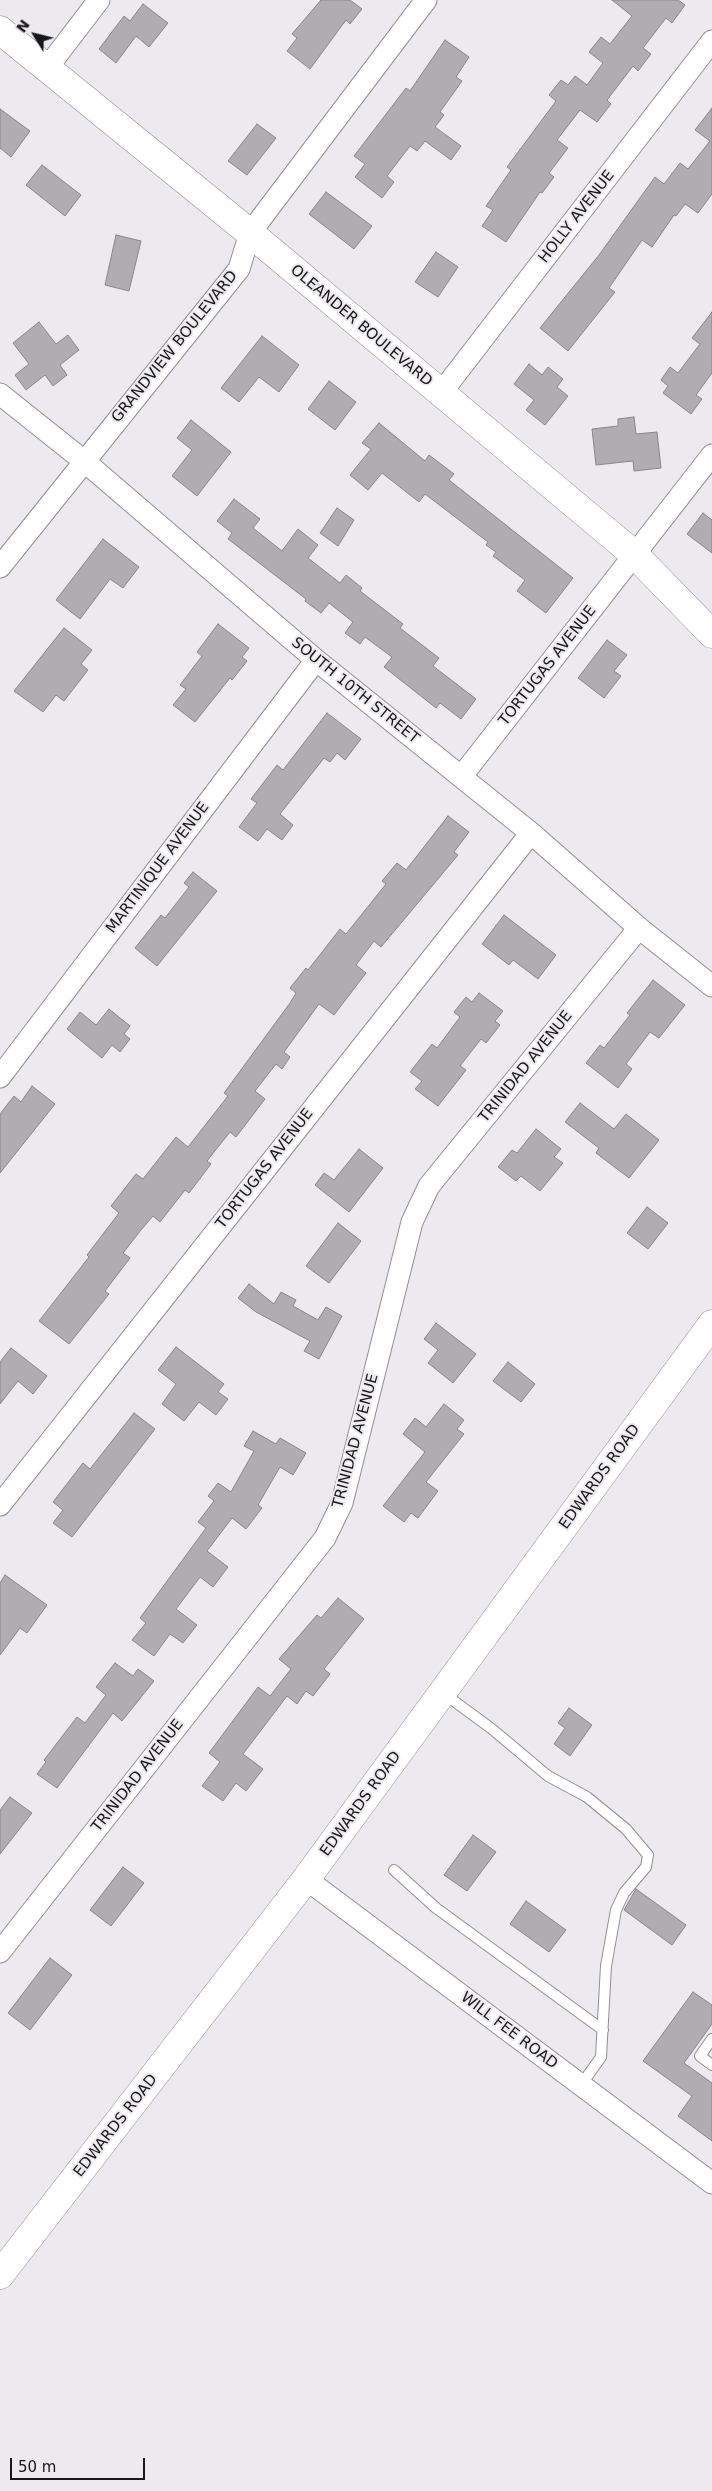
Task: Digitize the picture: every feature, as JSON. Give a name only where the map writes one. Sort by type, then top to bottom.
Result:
[{"type":"main road","name":"OLEANDER BOULEVARD","points":[[0,30],[250,233],[635,555],[712,634]]},
{"type":"main road","name":"EDWARDS ROAD","points":[[0,2275],[306,1879],[712,1324]]},
{"type":"street","points":[[47,68],[99,0]]},
{"type":"street","name":"GRANDVIEW BOULEVARD","points":[[0,567],[238,269],[250,233],[426,0]]},
{"type":"street","name":"HOLLY AVENUE","points":[[442,393],[712,41]]},
{"type":"street","name":"SOUTH 10TH STREET","points":[[0,394],[84,461],[316,660],[531,833],[639,928],[712,986]]},
{"type":"street","name":"TORTUGAS AVENUE","points":[[461,777],[712,456]]},
{"type":"street","name":"MARTINIQUE AVENUE","points":[[0,1077],[316,660]]},
{"type":"street","name":"TORTUGAS AVENUE","points":[[0,1505],[531,833]]},
{"type":"street","name":"TRINIDAD AVENUE","points":[[0,1952],[325,1538],[342,1503],[412,1222],[429,1186],[639,928]]},
{"type":"street","name":"WILL FEE ROAD","points":[[306,1879],[712,2183]]},
{"type":"lane","points":[[442,1693],[492,1729],[548,1776],[586,1797],[626,1829],[648,1855],[646,1867],[624,1893],[616,1910],[606,1966],[601,2057],[581,2085]]},
{"type":"lane","points":[[394,1870],[436,1908],[602,2030]]},
{"type":"lane","points":[[712,2039],[700,2056],[712,2065]]},
{"type":"building","points":[[321,0],[350,0],[362,9],[350,24],[346,20],[310,69],[287,51],[297,38],[292,34]]},
{"type":"building","points":[[612,0],[678,0],[685,5],[672,23],[666,18],[643,48],[651,54],[638,71],[633,66],[607,100],[611,104],[597,122],[580,110],[557,140],[568,148],[549,173],[554,177],[542,193],[540,192],[506,242],[482,226],[493,210],[486,206],[511,170],[507,167],[556,101],[549,95],[561,80],[568,85],[575,76],[587,85],[603,63],[589,52],[601,37],[610,44],[632,16]]},
{"type":"building","points":[[143,4],[168,23],[149,47],[136,36],[116,63],[99,49],[124,16],[130,21]]},
{"type":"building","points":[[445,40],[469,57],[456,77],[462,81],[440,112],[444,115],[435,127],[461,146],[451,160],[425,141],[417,151],[410,146],[387,176],[394,182],[382,198],[355,177],[365,164],[354,156],[406,88],[410,91]]},
{"type":"building","points":[[712,108],[712,194],[698,213],[685,204],[676,216],[674,215],[652,247],[642,240],[609,288],[615,292],[568,351],[540,328],[599,255],[655,177],[664,184],[680,163],[688,169],[710,141],[695,130]]},
{"type":"building","points":[[0,109],[30,131],[11,157],[0,148]]},
{"type":"building","points":[[257,124],[276,138],[247,175],[228,161]]},
{"type":"building","points":[[42,165],[81,195],[65,216],[26,185]]},
{"type":"building","points":[[326,192],[372,226],[354,249],[309,214]]},
{"type":"building","points":[[116,235],[141,241],[129,291],[105,285]]},
{"type":"building","points":[[436,252],[458,267],[438,297],[415,282]]},
{"type":"building","points":[[712,312],[712,373],[696,395],[702,399],[691,414],[663,393],[668,386],[661,380],[670,367],[678,373],[700,344],[692,338]]},
{"type":"building","points":[[39,322],[56,344],[68,335],[79,350],[60,365],[67,375],[53,386],[45,375],[26,390],[15,375],[29,364],[13,343]]},
{"type":"building","points":[[262,336],[299,365],[279,392],[259,377],[239,402],[221,388]]},
{"type":"building","points":[[529,364],[542,375],[548,367],[563,379],[557,387],[568,396],[545,425],[526,410],[534,400],[514,384]]},
{"type":"building","points":[[329,381],[356,402],[335,430],[308,409]]},
{"type":"building","points":[[634,417],[636,434],[657,432],[661,468],[634,471],[633,461],[596,465],[592,429],[618,426],[618,419]]},
{"type":"building","points":[[191,420],[231,452],[197,496],[172,476],[192,450],[177,438]]},
{"type":"building","points":[[379,423],[425,461],[429,455],[454,474],[449,480],[573,578],[546,613],[517,591],[525,580],[493,556],[496,552],[486,545],[488,542],[425,494],[419,502],[382,473],[368,490],[350,475],[371,449],[362,443]]},
{"type":"building","points":[[234,499],[260,519],[253,528],[282,551],[298,529],[318,545],[308,558],[340,583],[346,575],[362,588],[360,591],[403,624],[400,628],[439,658],[433,666],[476,699],[461,719],[440,703],[436,708],[384,667],[392,657],[365,637],[360,644],[345,633],[353,622],[329,603],[321,613],[305,601],[306,599],[228,539],[232,533],[217,521]]},
{"type":"building","points":[[337,508],[354,520],[338,546],[320,533]]},
{"type":"building","points":[[703,513],[712,520],[712,553],[687,534]]},
{"type":"building","points":[[103,539],[139,567],[123,588],[110,579],[80,619],[56,600]]},
{"type":"building","points":[[218,624],[249,648],[242,657],[247,661],[232,680],[230,678],[195,722],[173,705],[186,689],[180,685],[202,656],[197,652]]},
{"type":"building","points":[[64,628],[92,650],[81,664],[88,670],[64,701],[56,695],[43,712],[14,691]]},
{"type":"building","points":[[607,640],[627,655],[614,671],[621,676],[604,698],[578,678]]},
{"type":"building","points":[[327,713],[361,739],[345,760],[337,753],[330,762],[324,758],[280,814],[293,825],[282,840],[267,829],[258,841],[239,827],[257,803],[251,799],[277,765],[283,770]]},
{"type":"building","points":[[448,816],[469,832],[454,852],[458,855],[381,947],[374,941],[356,965],[366,973],[334,1015],[319,1004],[284,1052],[290,1057],[282,1069],[276,1064],[255,1091],[265,1099],[236,1137],[230,1132],[207,1161],[211,1164],[189,1193],[185,1190],[160,1222],[153,1216],[141,1230],[123,1253],[130,1258],[105,1291],[109,1294],[69,1344],[39,1321],[89,1257],[87,1255],[119,1213],[111,1206],[136,1174],[143,1179],[176,1137],[188,1147],[228,1096],[224,1093],[290,1003],[296,993],[290,988],[306,968],[308,970],[340,929],[346,934],[386,884],[382,881],[397,863],[406,870]]},
{"type":"building","points":[[193,872],[217,891],[157,966],[135,948],[161,915],[165,918],[189,887],[184,883]]},
{"type":"building","points":[[504,915],[556,955],[538,979],[513,960],[509,965],[482,944]]},
{"type":"building","points":[[653,980],[685,1005],[659,1038],[650,1032],[626,1064],[632,1069],[618,1088],[586,1063],[600,1045],[604,1048],[630,1015],[627,1013]]},
{"type":"building","points":[[479,993],[503,1011],[495,1021],[500,1025],[486,1043],[481,1039],[460,1066],[466,1070],[438,1106],[415,1089],[422,1081],[410,1072],[432,1044],[437,1048],[460,1017],[454,1012],[466,997],[472,1002]]},
{"type":"building","points":[[109,1009],[130,1026],[124,1034],[130,1039],[120,1052],[112,1045],[102,1058],[67,1029],[80,1012],[96,1025]]},
{"type":"building","points":[[32,1086],[55,1104],[0,1173],[0,1114],[14,1096],[21,1102]]},
{"type":"building","points":[[580,1103],[614,1129],[626,1114],[659,1140],[629,1178],[596,1153],[599,1148],[565,1122]]},
{"type":"building","points":[[536,1129],[561,1149],[554,1157],[563,1163],[540,1191],[521,1176],[516,1181],[498,1167],[512,1150],[517,1153]]},
{"type":"building","points":[[359,1149],[383,1168],[349,1212],[315,1185],[324,1173],[334,1180]]},
{"type":"building","points":[[647,1207],[668,1223],[648,1249],[627,1233]]},
{"type":"building","points":[[338,1223],[361,1241],[329,1283],[306,1266]]},
{"type":"building","points":[[249,1284],[274,1304],[281,1292],[296,1300],[293,1306],[318,1320],[326,1307],[342,1316],[319,1359],[304,1351],[310,1341],[256,1312],[238,1298]]},
{"type":"building","points":[[436,1323],[476,1354],[453,1383],[428,1363],[438,1350],[424,1339]]},
{"type":"building","points":[[176,1347],[224,1384],[218,1392],[228,1399],[216,1415],[199,1402],[184,1421],[162,1404],[176,1384],[158,1370]]},
{"type":"building","points":[[11,1348],[47,1376],[33,1394],[18,1381],[0,1404],[0,1362]]},
{"type":"building","points":[[508,1362],[535,1384],[521,1402],[493,1381]]},
{"type":"building","points":[[444,1404],[464,1420],[457,1429],[464,1434],[426,1482],[438,1491],[418,1518],[411,1513],[404,1522],[383,1506],[425,1452],[403,1434],[415,1418],[426,1427]]},
{"type":"building","points":[[134,1413],[155,1429],[72,1537],[53,1523],[63,1510],[53,1502],[83,1463],[90,1469]]},
{"type":"building","points":[[253,1431],[276,1444],[280,1438],[306,1453],[293,1475],[280,1467],[258,1505],[262,1508],[246,1529],[232,1518],[207,1551],[228,1567],[213,1587],[200,1577],[176,1609],[197,1625],[183,1643],[170,1634],[154,1656],[132,1640],[146,1623],[140,1618],[206,1528],[198,1522],[214,1501],[208,1496],[218,1483],[231,1492],[254,1451],[244,1446]]},
{"type":"building","points":[[5,1575],[47,1605],[27,1633],[20,1628],[0,1655],[0,1583]]},
{"type":"building","points":[[338,1598],[364,1619],[324,1669],[330,1674],[313,1696],[306,1691],[297,1704],[287,1696],[243,1754],[263,1769],[246,1791],[236,1783],[223,1801],[202,1786],[220,1762],[209,1753],[258,1687],[270,1696],[291,1669],[279,1659],[317,1615],[321,1618]]},
{"type":"building","points":[[115,1663],[133,1676],[138,1669],[154,1681],[122,1721],[113,1713],[57,1788],[37,1774],[46,1762],[44,1760],[77,1717],[85,1723],[106,1695],[96,1687]]},
{"type":"building","points":[[569,1708],[592,1725],[570,1756],[554,1744],[565,1728],[558,1723]]},
{"type":"building","points":[[10,1797],[32,1813],[0,1854],[0,1810]]},
{"type":"building","points":[[473,1835],[496,1852],[467,1891],[444,1875]]},
{"type":"building","points":[[123,1867],[144,1883],[111,1926],[90,1910]]},
{"type":"building","points":[[636,1889],[686,1925],[672,1945],[624,1910]]},
{"type":"building","points":[[526,1901],[566,1930],[549,1952],[510,1924]]},
{"type":"building","points":[[50,1958],[72,1975],[30,2030],[8,2013]]},
{"type":"building","points":[[693,1992],[712,2005],[712,2024],[684,2063],[712,2083],[712,2141],[678,2116],[692,2096],[643,2061]]}]
